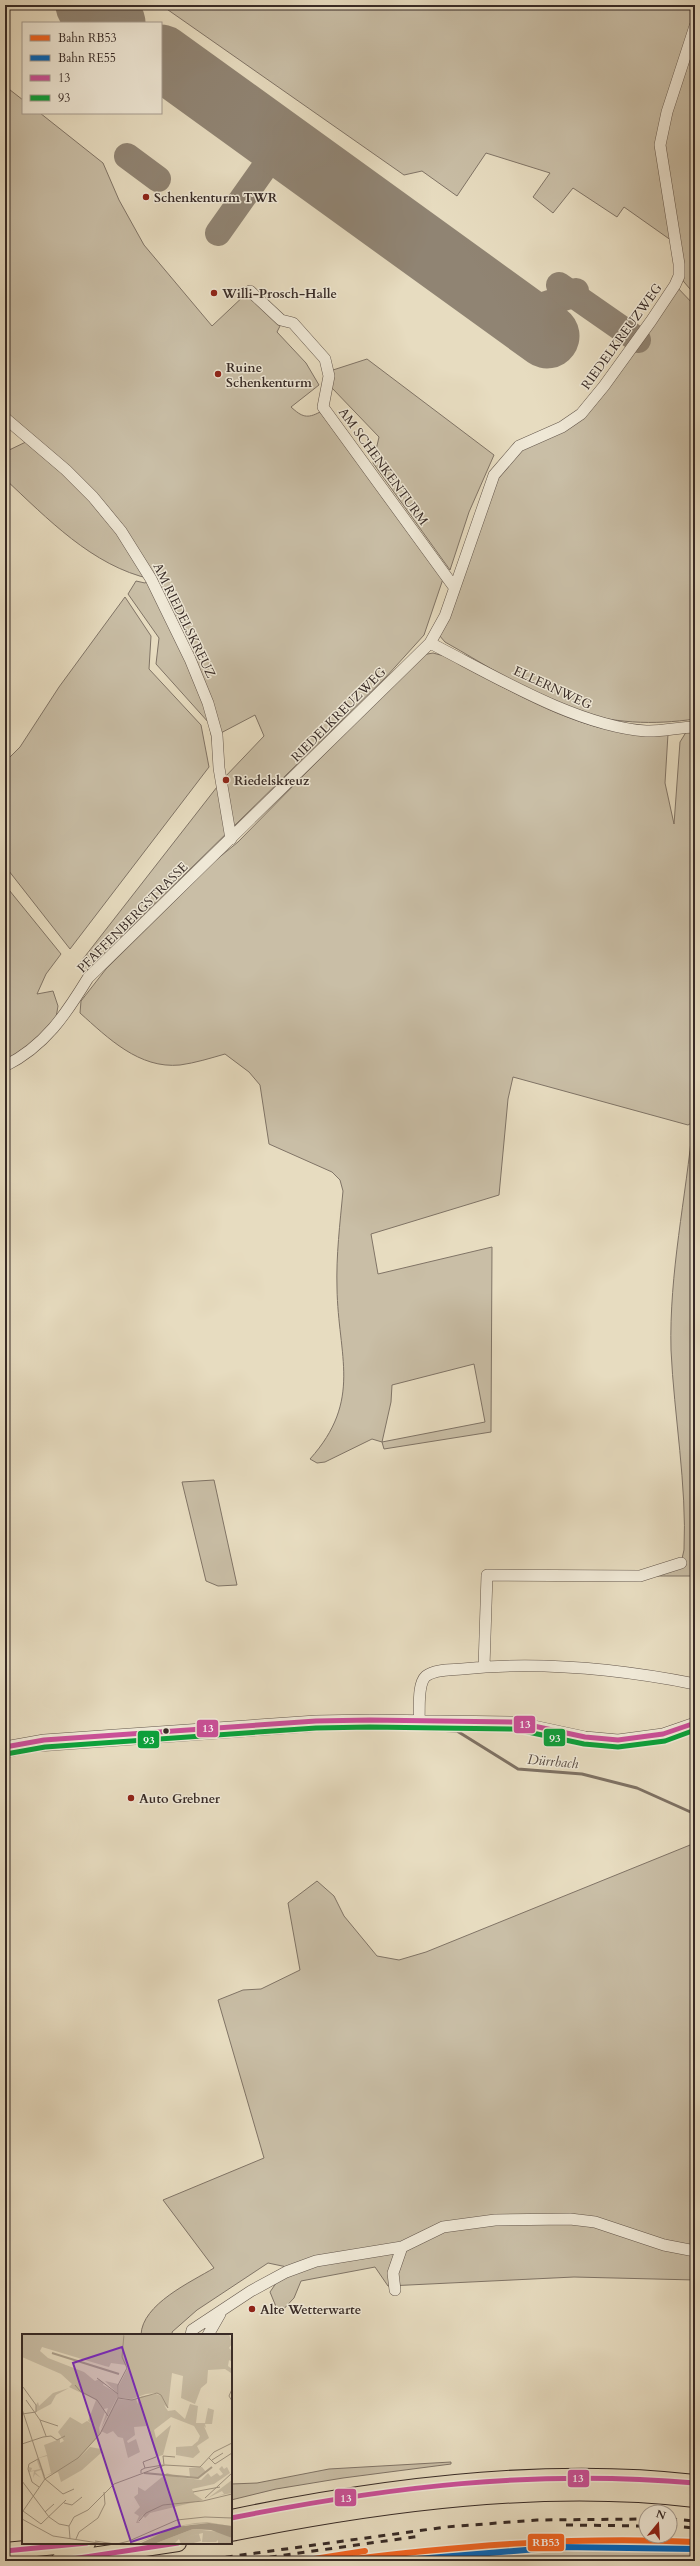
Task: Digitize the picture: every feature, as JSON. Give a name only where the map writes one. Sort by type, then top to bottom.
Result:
[{"type":"highway","points":[[232,2518],[341,2498],[443,2484],[519,2478],[598,2478],[695,2483]]},
{"type":"highway","points":[[232,2533],[338,2514],[465,2499],[595,2494],[695,2500]]},
{"type":"highway","points":[[5,2551],[77,2544]]},
{"type":"highway","points":[[59,2561],[171,2544]]},
{"type":"street","name":"RIEDELKREUZWEG","points":[[231,839],[430,643],[445,616],[494,476],[520,446],[562,427],[581,414],[608,381],[675,285],[679,276],[679,264],[660,144],[667,112],[695,26]]},
{"type":"street","name":"AM SCHENKENTURM","points":[[250,291],[281,320],[293,323],[325,359],[329,376],[323,407],[454,588]]},
{"type":"street","name":"AM RIEDELSKREUZ","points":[[5,418],[66,470],[93,497],[121,531],[151,579],[187,652],[208,702],[217,735],[219,768],[231,839]]},
{"type":"street","name":"ELLERNWEG","points":[[430,643],[575,715],[612,725],[647,731],[695,727]]},
{"type":"street","name":"PFAFFENBERGSTRASSE","points":[[5,1066],[33,1049],[54,1029],[71,1008],[88,978],[231,839]]},
{"type":"street","points":[[484,1667],[487,1575],[640,1576],[681,1562]]},
{"type":"street","points":[[419,1720],[421,1684],[426,1676],[439,1671],[516,1666],[614,1670],[695,1684]]},
{"type":"street","points":[[5,1747],[44,1740],[316,1720],[514,1722],[585,1736],[618,1740],[663,1734],[695,1723]]},
{"type":"street","points":[[192,2334],[196,2326],[222,2312],[251,2291],[286,2272],[316,2261],[402,2247],[443,2227],[495,2220],[563,2219],[595,2222],[664,2245],[695,2251]]},
{"type":"street","points":[[395,2290],[393,2273],[402,2247]]},
{"type":"street","points":[[209,2334],[222,2312]]},
{"type":"shaded area","points":[[161,5],[695,5],[695,295],[679,276],[675,243],[624,207],[617,217],[573,188],[553,213],[533,197],[550,173],[486,153],[457,196],[422,171],[404,175]]},
{"type":"shaded area","points":[[5,86],[22,99],[22,114],[41,114],[103,163],[119,200],[144,245],[212,326],[248,292],[280,326],[277,332],[306,363],[319,385],[291,407],[298,413],[305,416],[312,416],[320,412],[444,576],[424,635],[386,677],[85,972],[79,964],[224,778],[264,736],[255,715],[217,735],[214,750],[209,723],[156,664],[159,638],[128,594],[136,581],[145,583],[151,579],[130,573],[90,552],[54,524],[5,479],[5,452],[30,440],[5,418]]},
{"type":"shaded area","points":[[675,285],[695,306],[695,719],[664,722],[633,722],[602,718],[572,709],[539,695],[445,642],[439,635],[500,471],[519,446],[581,414]]},
{"type":"shaded area","points":[[367,359],[494,455],[469,512],[450,570],[373,463],[379,437],[332,388],[333,370]]},
{"type":"shaded area","points":[[125,597],[151,636],[149,669],[201,725],[209,767],[70,949],[5,866],[5,762],[20,747],[59,687]]},
{"type":"shaded area","points":[[433,653],[444,656],[512,692],[558,714],[582,722],[632,734],[668,734],[665,783],[674,824],[680,742],[688,729],[695,729],[695,1576],[640,1576],[681,1563],[684,1550],[684,1501],[671,1350],[671,1321],[675,1264],[693,1122],[688,1125],[513,1077],[508,1099],[499,1195],[371,1234],[378,1274],[492,1247],[491,1432],[384,1449],[382,1442],[372,1439],[325,1462],[317,1463],[310,1459],[326,1438],[337,1417],[342,1397],[344,1377],[337,1288],[338,1252],[343,1191],[340,1180],[332,1172],[269,1144],[260,1085],[249,1072],[225,1054],[180,1065],[165,1065],[151,1062],[125,1050],[80,1013],[81,1001],[106,969],[216,860],[238,842],[422,655]],"holes":[[[474,1364],[485,1422],[382,1442],[391,1402],[392,1385]]]},
{"type":"shaded area","points":[[5,885],[61,954],[46,974],[37,994],[53,991],[58,1006],[54,1029],[5,1066]]},
{"type":"shaded area","points":[[214,1480],[237,1585],[218,1586],[206,1581],[182,1482]]},
{"type":"shaded area","points":[[695,1843],[695,2280],[574,2277],[388,2286],[375,2267],[301,2281],[294,2298],[279,2314],[270,2292],[287,2267],[268,2263],[197,2310],[172,2332],[173,2334],[141,2334],[143,2324],[158,2304],[181,2287],[214,2268],[163,2200],[264,2158],[218,2000],[243,1990],[261,1989],[300,1970],[288,1903],[317,1881],[334,1896],[344,1916],[377,1956],[399,1960],[426,1952]]},
{"type":"shaded area","points":[[451,2462],[451,2464],[343,2478],[276,2489],[232,2500],[232,2484],[257,2483],[329,2469]]},
{"type":"shaded area","points":[[609,2549],[695,2552],[695,2561],[438,2561],[541,2552]]},
{"type":"waterway","name":"Dürrbach","points":[[5,1757],[31,1751],[362,1727],[457,1731],[518,1769],[582,1774],[637,1788],[695,1814]]},
{"type":"taxiway","points":[[218,233],[281,144]]},
{"type":"taxiway","points":[[127,156],[158,179]]},
{"type":"taxiway","points":[[559,285],[638,340]]},
{"type":"taxiway","points":[[546,304],[573,295],[576,291]]},
{"type":"taxiway","points":[[512,311],[522,298]]},
{"type":"runway","points":[[88,5],[112,22]]},
{"type":"runway","points":[[162,58],[547,336]]},
{"type":"railway","points":[[198,2561],[446,2527],[537,2520],[638,2519]]},
{"type":"railway","points":[[678,2520],[695,2521]]},
{"type":"railway","points":[[566,2525],[638,2526]]},
{"type":"railway","points":[[678,2527],[695,2528]]},
{"type":"railway","points":[[242,2561],[421,2536]]},
{"type":"rail line","name":"RB53","points":[[337,2561],[426,2551],[560,2541],[650,2540],[695,2542]]},
{"type":"rail line","name":"RE55","points":[[393,2561],[561,2547],[695,2549]]},
{"type":"rail line","name":"RB53","points":[[301,2561],[365,2551]]},
{"type":"transit line","name":"13","points":[[5,1747],[44,1740],[316,1721],[370,1720],[515,1722],[585,1737],[618,1740],[663,1734],[695,1723]]},
{"type":"transit line","name":"93","points":[[6,1754],[45,1747],[316,1728],[370,1727],[514,1729],[584,1744],[618,1747],[665,1741],[695,1730]]},
{"type":"transit line","name":"13","points":[[232,2518],[347,2497],[462,2484],[577,2478],[635,2479],[695,2483]]},
{"type":"transit line","name":"13","points":[[5,2551],[77,2544]]},
{"type":"transit line","name":"13","points":[[59,2561],[171,2544]]},
{"type":"place","name":"Schenkenturm TWR","points":[[146,197]]},
{"type":"place","name":"Willi-Prosch-Halle","points":[[214,293]]},
{"type":"place","name":"Ruine Schenkenturm","points":[[218,374]]},
{"type":"place","name":"Riedelskreuz","points":[[226,780]]},
{"type":"place","name":"Auto Grebner","points":[[131,1798]]},
{"type":"place","name":"Alte Wetterwarte","points":[[252,2309]]}]
